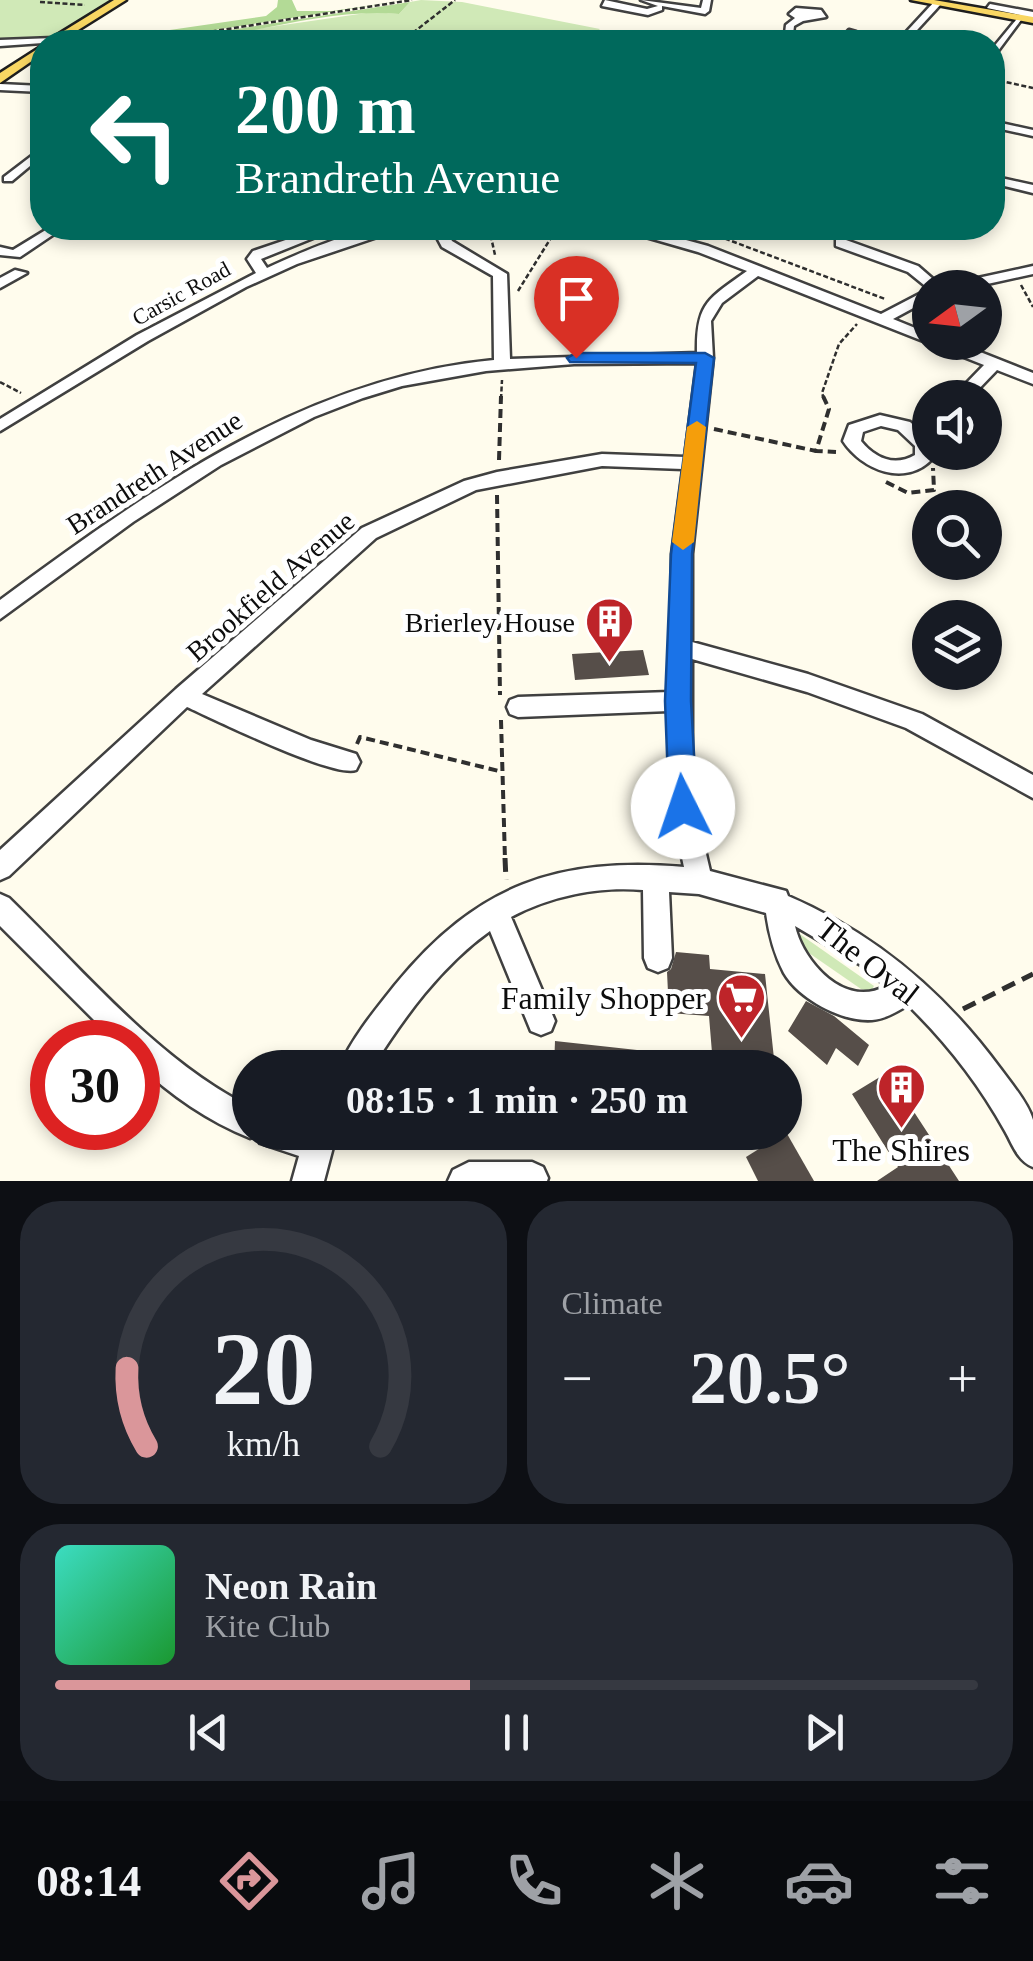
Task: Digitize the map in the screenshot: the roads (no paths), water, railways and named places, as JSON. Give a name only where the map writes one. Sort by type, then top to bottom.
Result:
[{"type":"main road","points":[[916,0],[991,6],[1029,17]]},
{"type":"main road","points":[[72,30],[115,3]]},
{"type":"main road","points":[[0,83],[30,59]]},
{"type":"street","points":[[664,4],[648,12],[605,4],[613,0],[706,5]]},
{"type":"street","points":[[1008,0],[1033,4]]},
{"type":"street","points":[[912,30],[936,4]]},
{"type":"street","points":[[695,19],[706,5]]},
{"type":"street","points":[[1005,42],[1029,17]]},
{"type":"street","points":[[789,30],[790,25],[801,18]]},
{"type":"street","points":[[0,43],[30,42]]},
{"type":"street","points":[[0,83],[30,87]]},
{"type":"street","points":[[1005,127],[1033,133]]},
{"type":"street","points":[[8,179],[30,162]]},
{"type":"street","points":[[1005,182],[1033,190]]},
{"type":"street","points":[[8,253],[33,240]]},
{"type":"street","points":[[264,274],[254,258],[298,240]]},
{"type":"street","name":"Carsic Road","points":[[0,426],[211,300],[347,240]]},
{"type":"street","points":[[444,240],[500,274],[502,365]]},
{"type":"street","points":[[666,240],[757,270],[912,332]]},
{"type":"street","points":[[842,243],[915,270]]},
{"type":"street","points":[[699,878],[683,807],[678,701],[682,554],[705,358],[704,321],[716,300],[757,270]]},
{"type":"street","points":[[1002,277],[1033,270]]},
{"type":"street","points":[[0,284],[20,272]]},
{"type":"street","points":[[874,317],[912,302]]},
{"type":"street","name":"Brandreth Avenue","points":[[0,611],[96,539],[240,443],[358,393],[502,365],[576,358],[705,358]]},
{"type":"street","points":[[986,360],[1033,379]]},
{"type":"street","points":[[977,380],[994,363]]},
{"type":"street","points":[[868,422],[892,422],[914,432],[926,450],[918,463],[908,466],[884,466],[856,448],[854,429],[868,422]]},
{"type":"street","name":"Brookfield Avenue","points":[[0,867],[184,696],[369,534],[470,485],[497,478],[602,460],[694,462]]},
{"type":"street","points":[[680,647],[808,683],[914,721],[1033,787]]},
{"type":"street","points":[[184,696],[307,749],[348,762]]},
{"type":"street","points":[[518,707],[678,701]]},
{"type":"street","points":[[656,876],[658,958]]},
{"type":"street","name":"The Oval","points":[[366,1050],[398,1001],[450,946],[502,908],[571,882],[656,876],[699,878],[777,900],[846,937],[909,988],[992,1080],[1033,1150]]},
{"type":"street","points":[[777,900],[785,942],[798,970],[818,988],[857,1004],[879,1005],[909,988]]},
{"type":"street","points":[[0,907],[112,1020]]},
{"type":"street","points":[[502,908],[541,1021]]},
{"type":"street","points":[[160,1067],[207,1103],[232,1115]]},
{"type":"street","points":[[308,1181],[316,1150]]},
{"type":"street","points":[[464,1181],[532,1178]]},
{"type":"place","name":"Brierley House","points":[[610,664]]},
{"type":"place","name":"Family Shopper","points":[[741,1040]]},
{"type":"place","name":"The Shires","points":[[901,1130]]}]
